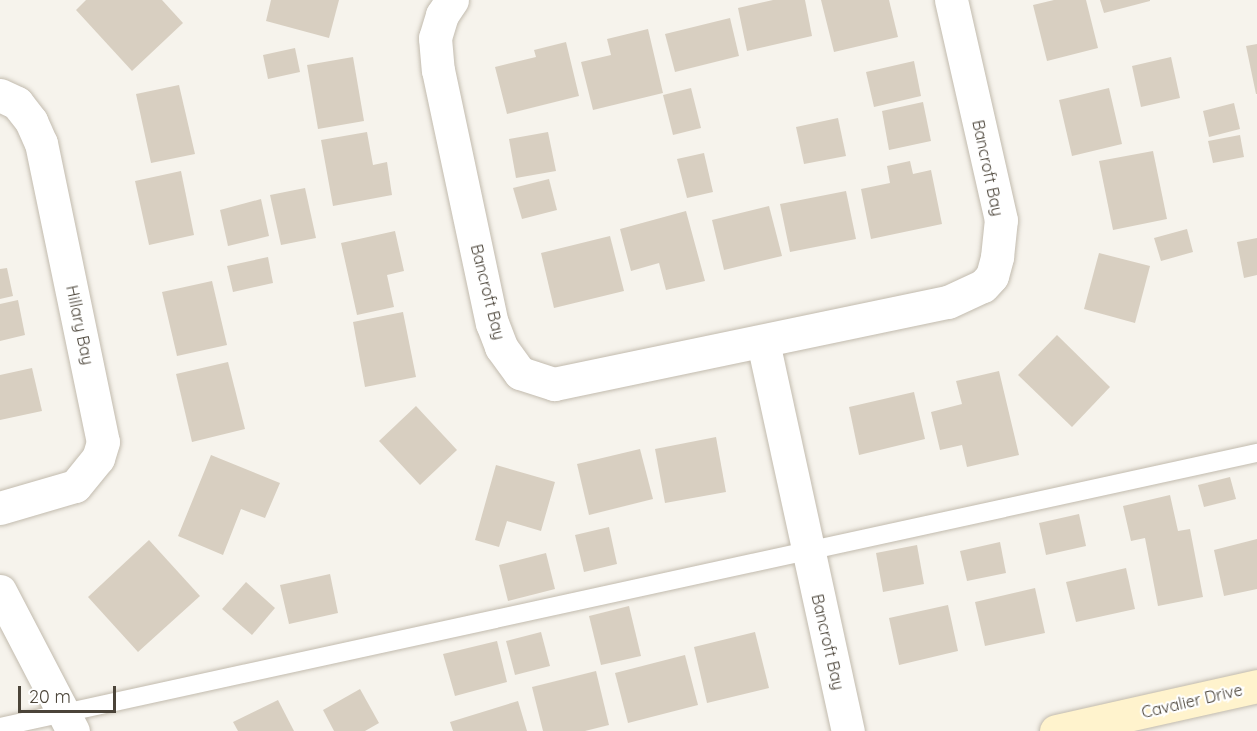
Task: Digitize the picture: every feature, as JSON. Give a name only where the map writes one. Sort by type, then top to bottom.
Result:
[{"type":"street","name":"Bancroft Bay","points":[[452,0],[442,15],[435,38],[438,70],[492,323],[501,347],[520,373],[538,382],[573,382],[948,302],[971,294],[992,276],[1001,220],[951,0]]},
{"type":"street","name":"Hillary Bay","points":[[0,95],[17,103],[31,121],[41,143],[103,442],[92,467],[75,486],[0,508]]},
{"type":"street","name":"Bancroft Bay","points":[[763,342],[848,731]]},
{"type":"street","points":[[0,591],[68,722]]},
{"type":"street","name":"Cavalier Drive","points":[[1056,731],[1257,686]]},
{"type":"lane","points":[[0,727],[68,722],[1257,453]]},
{"type":"building","points":[[86,0],[162,0],[183,23],[132,71],[76,10]]},
{"type":"building","points":[[271,0],[339,0],[329,38],[266,21]]},
{"type":"building","points":[[773,0],[805,0],[812,36],[747,51],[738,8]]},
{"type":"building","points":[[821,0],[889,0],[898,37],[834,52]]},
{"type":"building","points":[[1054,0],[1086,0],[1098,48],[1047,61],[1033,5]]},
{"type":"building","points":[[1100,0],[1150,0],[1150,1],[1104,13]]},
{"type":"building","points":[[730,18],[739,56],[675,72],[665,34]]},
{"type":"building","points":[[648,29],[663,93],[593,110],[581,62],[611,55],[607,39]]},
{"type":"building","points":[[566,42],[579,96],[507,114],[495,67],[536,57],[534,50]]},
{"type":"building","points":[[1257,44],[1257,94],[1256,94],[1246,46]]},
{"type":"building","points":[[295,48],[300,72],[268,79],[263,55]]},
{"type":"building","points":[[353,57],[364,121],[318,129],[307,65]]},
{"type":"building","points":[[1171,57],[1180,98],[1141,107],[1132,66]]},
{"type":"building","points":[[914,61],[921,96],[874,107],[866,72]]},
{"type":"building","points":[[179,85],[195,154],[151,163],[136,94]]},
{"type":"building","points":[[691,88],[701,128],[673,135],[663,95]]},
{"type":"building","points":[[1109,88],[1122,144],[1072,156],[1059,100]]},
{"type":"building","points":[[923,102],[931,141],[889,150],[882,111]]},
{"type":"building","points":[[1234,103],[1240,129],[1209,137],[1203,111]]},
{"type":"building","points":[[838,118],[846,156],[804,164],[796,127]]},
{"type":"building","points":[[367,132],[373,165],[387,162],[392,195],[333,206],[321,140]]},
{"type":"building","points":[[548,132],[556,171],[516,178],[509,139]]},
{"type":"building","points":[[1240,135],[1244,157],[1213,163],[1208,141]]},
{"type":"building","points":[[1153,151],[1167,219],[1113,230],[1099,161]]},
{"type":"building","points":[[704,153],[713,192],[687,198],[677,159]]},
{"type":"building","points":[[910,161],[913,174],[931,170],[942,224],[871,239],[861,189],[890,183],[887,166]]},
{"type":"building","points":[[181,171],[194,235],[149,245],[135,181]]},
{"type":"building","points":[[549,179],[557,210],[522,219],[513,188]]},
{"type":"building","points":[[305,188],[316,238],[281,245],[270,195]]},
{"type":"building","points":[[846,191],[856,239],[790,252],[780,204]]},
{"type":"building","points":[[261,199],[269,236],[228,246],[220,210]]},
{"type":"building","points":[[769,206],[782,256],[724,270],[712,220]]},
{"type":"building","points":[[686,211],[705,281],[666,290],[659,263],[631,271],[620,229]]},
{"type":"building","points":[[1187,229],[1193,252],[1161,261],[1154,238]]},
{"type":"building","points":[[395,231],[404,271],[387,275],[394,307],[357,315],[341,243]]},
{"type":"building","points":[[610,236],[624,291],[554,308],[541,253]]},
{"type":"building","points":[[1257,238],[1257,275],[1244,278],[1237,242]]},
{"type":"building","points":[[1099,253],[1150,266],[1135,323],[1084,309]]},
{"type":"building","points":[[268,257],[273,283],[233,292],[227,266]]},
{"type":"building","points":[[7,268],[13,296],[0,299],[0,269]]},
{"type":"building","points":[[212,281],[227,345],[177,356],[162,292]]},
{"type":"building","points":[[18,300],[25,335],[0,341],[0,304]]},
{"type":"building","points":[[403,312],[416,377],[365,387],[353,322]]},
{"type":"building","points":[[1057,335],[1110,387],[1072,427],[1018,375]]},
{"type":"building","points":[[228,362],[245,429],[192,442],[176,374]]},
{"type":"building","points":[[32,368],[42,411],[0,420],[0,375]]},
{"type":"building","points":[[999,371],[1019,455],[967,467],[962,445],[940,450],[931,412],[962,404],[956,381]]},
{"type":"building","points":[[914,392],[925,439],[859,455],[849,407]]},
{"type":"building","points":[[416,406],[457,450],[420,485],[379,441]]},
{"type":"building","points":[[716,437],[726,492],[665,503],[655,449]]},
{"type":"building","points":[[640,449],[653,499],[589,515],[577,464]]},
{"type":"building","points":[[211,455],[280,483],[265,518],[241,509],[223,555],[178,536]]},
{"type":"building","points":[[496,465],[555,482],[541,531],[507,521],[499,547],[475,540]]},
{"type":"building","points":[[1230,477],[1236,499],[1204,507],[1198,485]]},
{"type":"building","points":[[1170,495],[1178,531],[1190,529],[1203,597],[1158,606],[1145,538],[1131,541],[1123,506]]},
{"type":"building","points":[[1079,514],[1086,546],[1046,555],[1039,523]]},
{"type":"building","points":[[609,527],[617,564],[584,572],[575,535]]},
{"type":"building","points":[[1257,539],[1257,589],[1224,596],[1214,550]]},
{"type":"building","points":[[149,540],[200,596],[138,652],[88,597]]},
{"type":"building","points":[[1000,542],[1006,573],[967,581],[960,551]]},
{"type":"building","points":[[917,545],[924,584],[883,592],[876,553]]},
{"type":"building","points":[[546,553],[555,589],[508,601],[499,565]]},
{"type":"building","points":[[1126,568],[1135,609],[1076,622],[1066,582]]},
{"type":"building","points":[[330,574],[338,613],[289,624],[280,585]]},
{"type":"building","points":[[246,582],[275,608],[252,635],[222,609]]},
{"type":"building","points":[[1035,588],[1045,633],[985,646],[975,602]]},
{"type":"building","points":[[948,605],[958,651],[899,665],[889,618]]},
{"type":"building","points":[[629,606],[641,656],[601,665],[589,616]]},
{"type":"building","points":[[541,632],[550,666],[515,675],[506,641]]},
{"type":"building","points":[[755,632],[769,688],[707,703],[694,647]]},
{"type":"building","points":[[497,641],[507,682],[455,696],[443,654]]},
{"type":"building","points":[[685,655],[698,705],[628,723],[615,673]]},
{"type":"building","points":[[596,671],[609,725],[585,731],[543,731],[532,687]]},
{"type":"building","points":[[360,689],[379,723],[365,731],[334,731],[323,710]]},
{"type":"building","points":[[278,700],[294,731],[238,731],[233,722]]},
{"type":"building","points":[[518,701],[527,731],[453,731],[450,722]]}]
